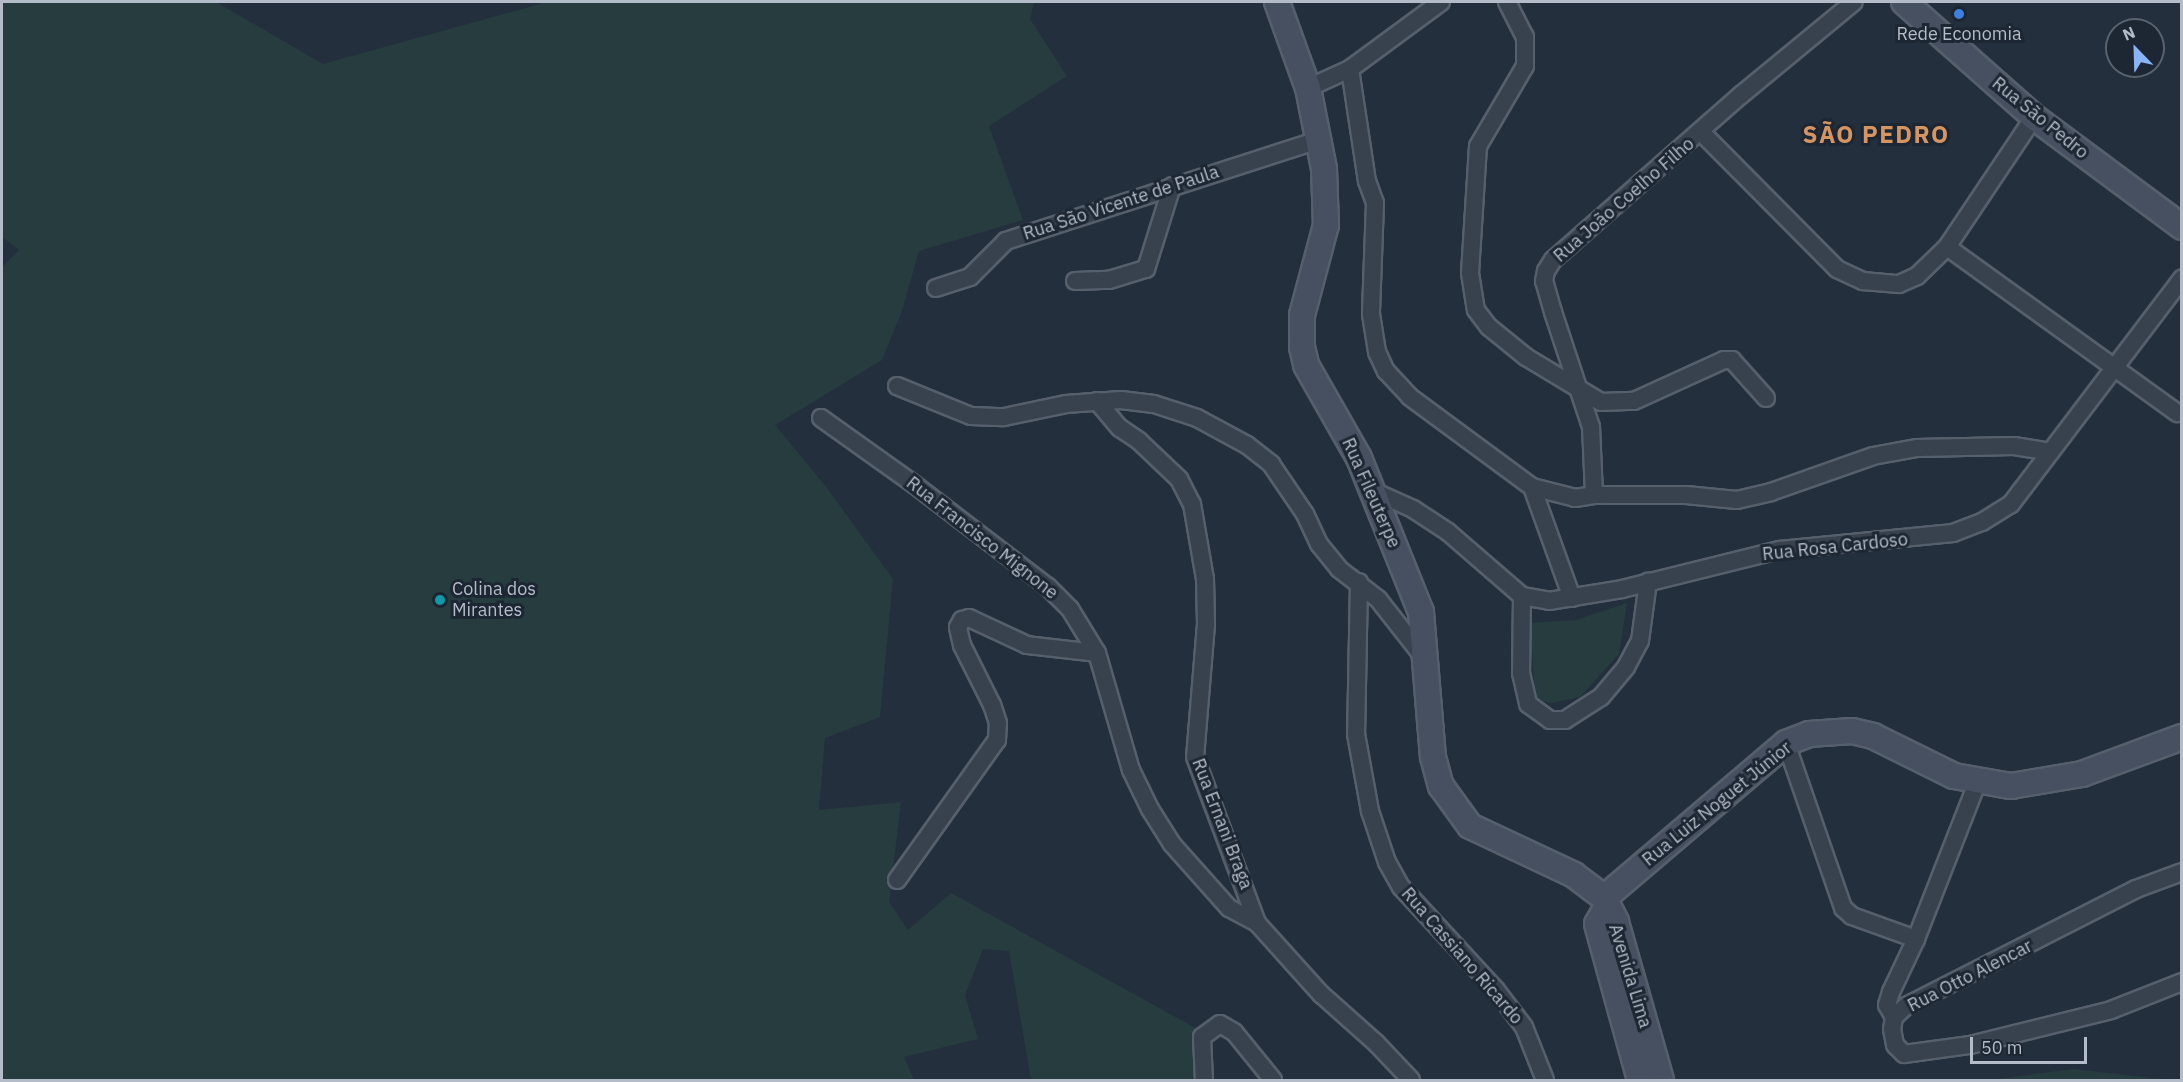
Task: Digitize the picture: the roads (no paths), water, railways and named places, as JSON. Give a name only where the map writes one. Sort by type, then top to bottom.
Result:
[{"type":"main road","name":"Rua Fileuterpe","points":[[1277,2],[1308,88],[1318,140],[1326,225],[1302,315],[1302,347],[1306,365],[1373,491],[1421,612],[1433,757],[1441,786],[1470,826],[1574,875],[1605,903]]},
{"type":"main road","name":"Rua São Pedro","points":[[1904,2],[2034,117],[2181,227]]},
{"type":"main road","name":"Rua Luiz Noguet Júnior","points":[[1605,903],[1786,743],[1827,730],[1852,730],[1873,736],[1954,776],[1977,783],[2011,786],[2082,774],[2181,737]]},
{"type":"main road","name":"Avenida Lima","points":[[1605,903],[1597,924],[1640,1043],[1661,1080]]},
{"type":"main road","name":"Avenida Lima","points":[[1640,1043],[1640,1080]]},
{"type":"street","points":[[1308,88],[1350,69],[1441,2]]},
{"type":"street","points":[[1507,2],[1525,37],[1525,66],[1478,146],[1472,207],[1471,295],[1489,327],[1526,357],[1601,402],[1634,401],[1724,360],[1732,360],[1766,398]]},
{"type":"street","name":"Rua João Coelho Filho","points":[[1594,495],[1591,427],[1544,281],[1546,271],[1553,260],[1854,2]]},
{"type":"street","points":[[1350,69],[1367,181],[1375,203],[1371,314],[1377,352],[1386,371],[1410,398],[1532,487],[1575,498],[1594,495],[1686,495],[1737,500],[1771,492],[1873,456],[1917,448],[2014,446],[2051,452]]},
{"type":"street","points":[[1701,132],[1812,248],[1837,268],[1863,281],[1899,284],[1917,276],[1947,247],[2034,117]]},
{"type":"street","name":"Rua São Vicente de Paula","points":[[936,288],[970,277],[1006,241],[1318,140]]},
{"type":"street","points":[[1075,281],[1109,280],[1146,269],[1172,186]]},
{"type":"street","points":[[1947,247],[2177,413]]},
{"type":"street","name":"Rua Rosa Cardoso","points":[[1522,596],[1560,601],[1780,550],[1953,533],[1982,522],[2010,504],[2181,279]]},
{"type":"street","points":[[897,386],[971,416],[1004,417],[1097,401],[1154,404],[1197,418],[1247,445],[1271,464],[1288,485],[1319,544],[1339,569],[1359,582],[1378,599],[1425,659]]},
{"type":"street","name":"Rua Ernani Braga","points":[[1097,401],[1120,428],[1139,441],[1179,479],[1192,504],[1205,579],[1206,624],[1195,757],[1257,923],[1321,994],[1376,1043],[1411,1080]]},
{"type":"street","name":"Rua Francisco Mignone","points":[[821,418],[876,455],[1048,587],[1078,619],[1097,653],[1131,770],[1150,809],[1172,844],[1229,908],[1257,923]]},
{"type":"street","points":[[1532,487],[1572,598]]},
{"type":"street","points":[[1373,491],[1413,509],[1448,532],[1522,596],[1521,673],[1528,705],[1550,720],[1565,720],[1601,697],[1626,667],[1641,641],[1648,582]]},
{"type":"street","name":"Rua Cassiano Ricardo","points":[[1359,582],[1356,734],[1370,811],[1387,862],[1401,887],[1496,990],[1524,1027],[1545,1080]]},
{"type":"street","points":[[897,880],[997,740],[998,723],[992,705],[962,645],[958,627],[962,620],[969,618],[1027,645],[1097,653]]},
{"type":"street","points":[[1786,743],[1840,903],[1852,916],[1916,939]]},
{"type":"street","points":[[1894,1017],[1887,1005],[1891,992],[1916,939],[1977,783]]},
{"type":"street","name":"Rua Otto Alencar","points":[[2181,872],[2136,889],[1906,1006],[1894,1017],[1895,1045],[1904,1054],[1970,1045],[2111,1010],[2181,982]]},
{"type":"street","points":[[1204,1080],[1202,1037],[1220,1024],[1234,1032],[1273,1080]]},
{"type":"place","name":"Rede Economia","points":[[1959,14]]},
{"type":"place","name":"Colina dos Mirantes","points":[[440,600]]},
{"type":"district","name":"SÃO PEDRO","points":[[1876,135]]}]
